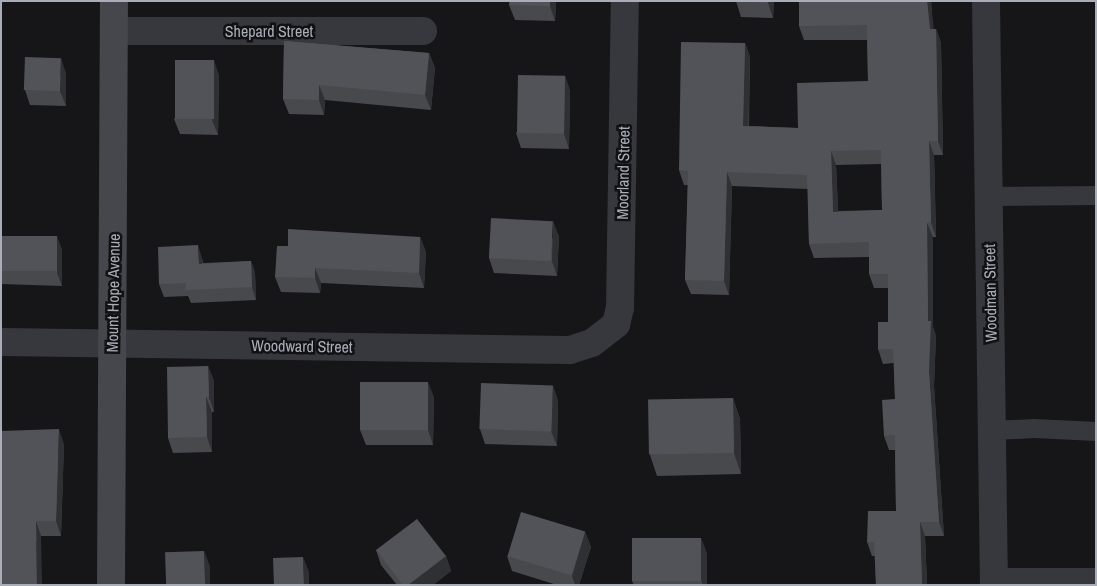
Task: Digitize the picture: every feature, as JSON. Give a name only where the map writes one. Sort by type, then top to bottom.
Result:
[{"type":"main road","name":"Mount Hope Avenue","points":[[111,585],[114,1]]},
{"type":"street","name":"Moorland Street","points":[[601,337],[616,324],[620,308],[625,1]]},
{"type":"street","name":"Woodman Street","points":[[986,1],[994,583]]},
{"type":"street","name":"Shepard Street","points":[[114,31],[423,31]]},
{"type":"street","name":"Woodward Street","points":[[1,342],[570,350],[601,337]]},
{"type":"street","points":[[994,583],[1096,582]]},
{"type":"lane","points":[[989,196],[1096,195]]},
{"type":"lane","points":[[992,430],[1034,428],[1096,431]]},
{"type":"building","points":[[510,1],[550,1],[550,6],[509,5]]},
{"type":"building","points":[[736,1],[768,1],[768,3]]},
{"type":"building","points":[[799,1],[927,1],[930,29],[936,29],[938,141],[929,141],[931,222],[927,223],[928,321],[931,321],[929,372],[939,522],[920,522],[922,585],[876,585],[874,542],[867,542],[868,511],[896,511],[895,435],[884,436],[882,400],[895,399],[893,349],[878,349],[878,322],[888,322],[888,274],[869,274],[869,242],[809,244],[807,175],[727,172],[724,281],[685,280],[688,171],[679,170],[681,42],[745,43],[743,126],[798,128],[797,83],[868,81],[867,25],[799,26]],"holes":[[[881,150],[882,210],[833,212],[831,151]]]},
{"type":"building","points":[[284,41],[429,53],[425,95],[319,85],[319,100],[283,99]]},
{"type":"building","points":[[25,57],[61,58],[60,91],[24,90]]},
{"type":"building","points":[[175,60],[214,60],[214,119],[175,119]]},
{"type":"building","points":[[518,75],[565,76],[564,134],[517,133]]},
{"type":"building","points":[[491,218],[553,221],[551,261],[489,258]]},
{"type":"building","points":[[288,229],[420,237],[419,273],[315,268],[315,278],[275,277],[277,246],[288,246]]},
{"type":"building","points":[[1,236],[57,236],[57,271],[1,271]]},
{"type":"building","points":[[198,245],[199,264],[251,261],[252,287],[186,290],[186,283],[159,284],[158,247]]},
{"type":"building","points":[[208,366],[209,397],[206,397],[207,437],[168,438],[167,367]]},
{"type":"building","points":[[360,382],[428,382],[428,430],[360,430]]},
{"type":"building","points":[[481,383],[553,386],[551,431],[479,429]]},
{"type":"building","points":[[733,398],[734,453],[649,454],[648,399]]},
{"type":"building","points":[[59,429],[56,521],[36,521],[37,585],[1,585],[1,431]]},
{"type":"building","points":[[521,512],[585,532],[572,576],[508,556]]},
{"type":"building","points":[[417,519],[446,556],[408,585],[403,585],[376,550]]},
{"type":"building","points":[[632,538],[701,538],[701,581],[632,581]]},
{"type":"building","points":[[204,551],[205,585],[166,585],[165,552]]},
{"type":"building","points":[[303,557],[304,585],[274,585],[273,558]]}]
